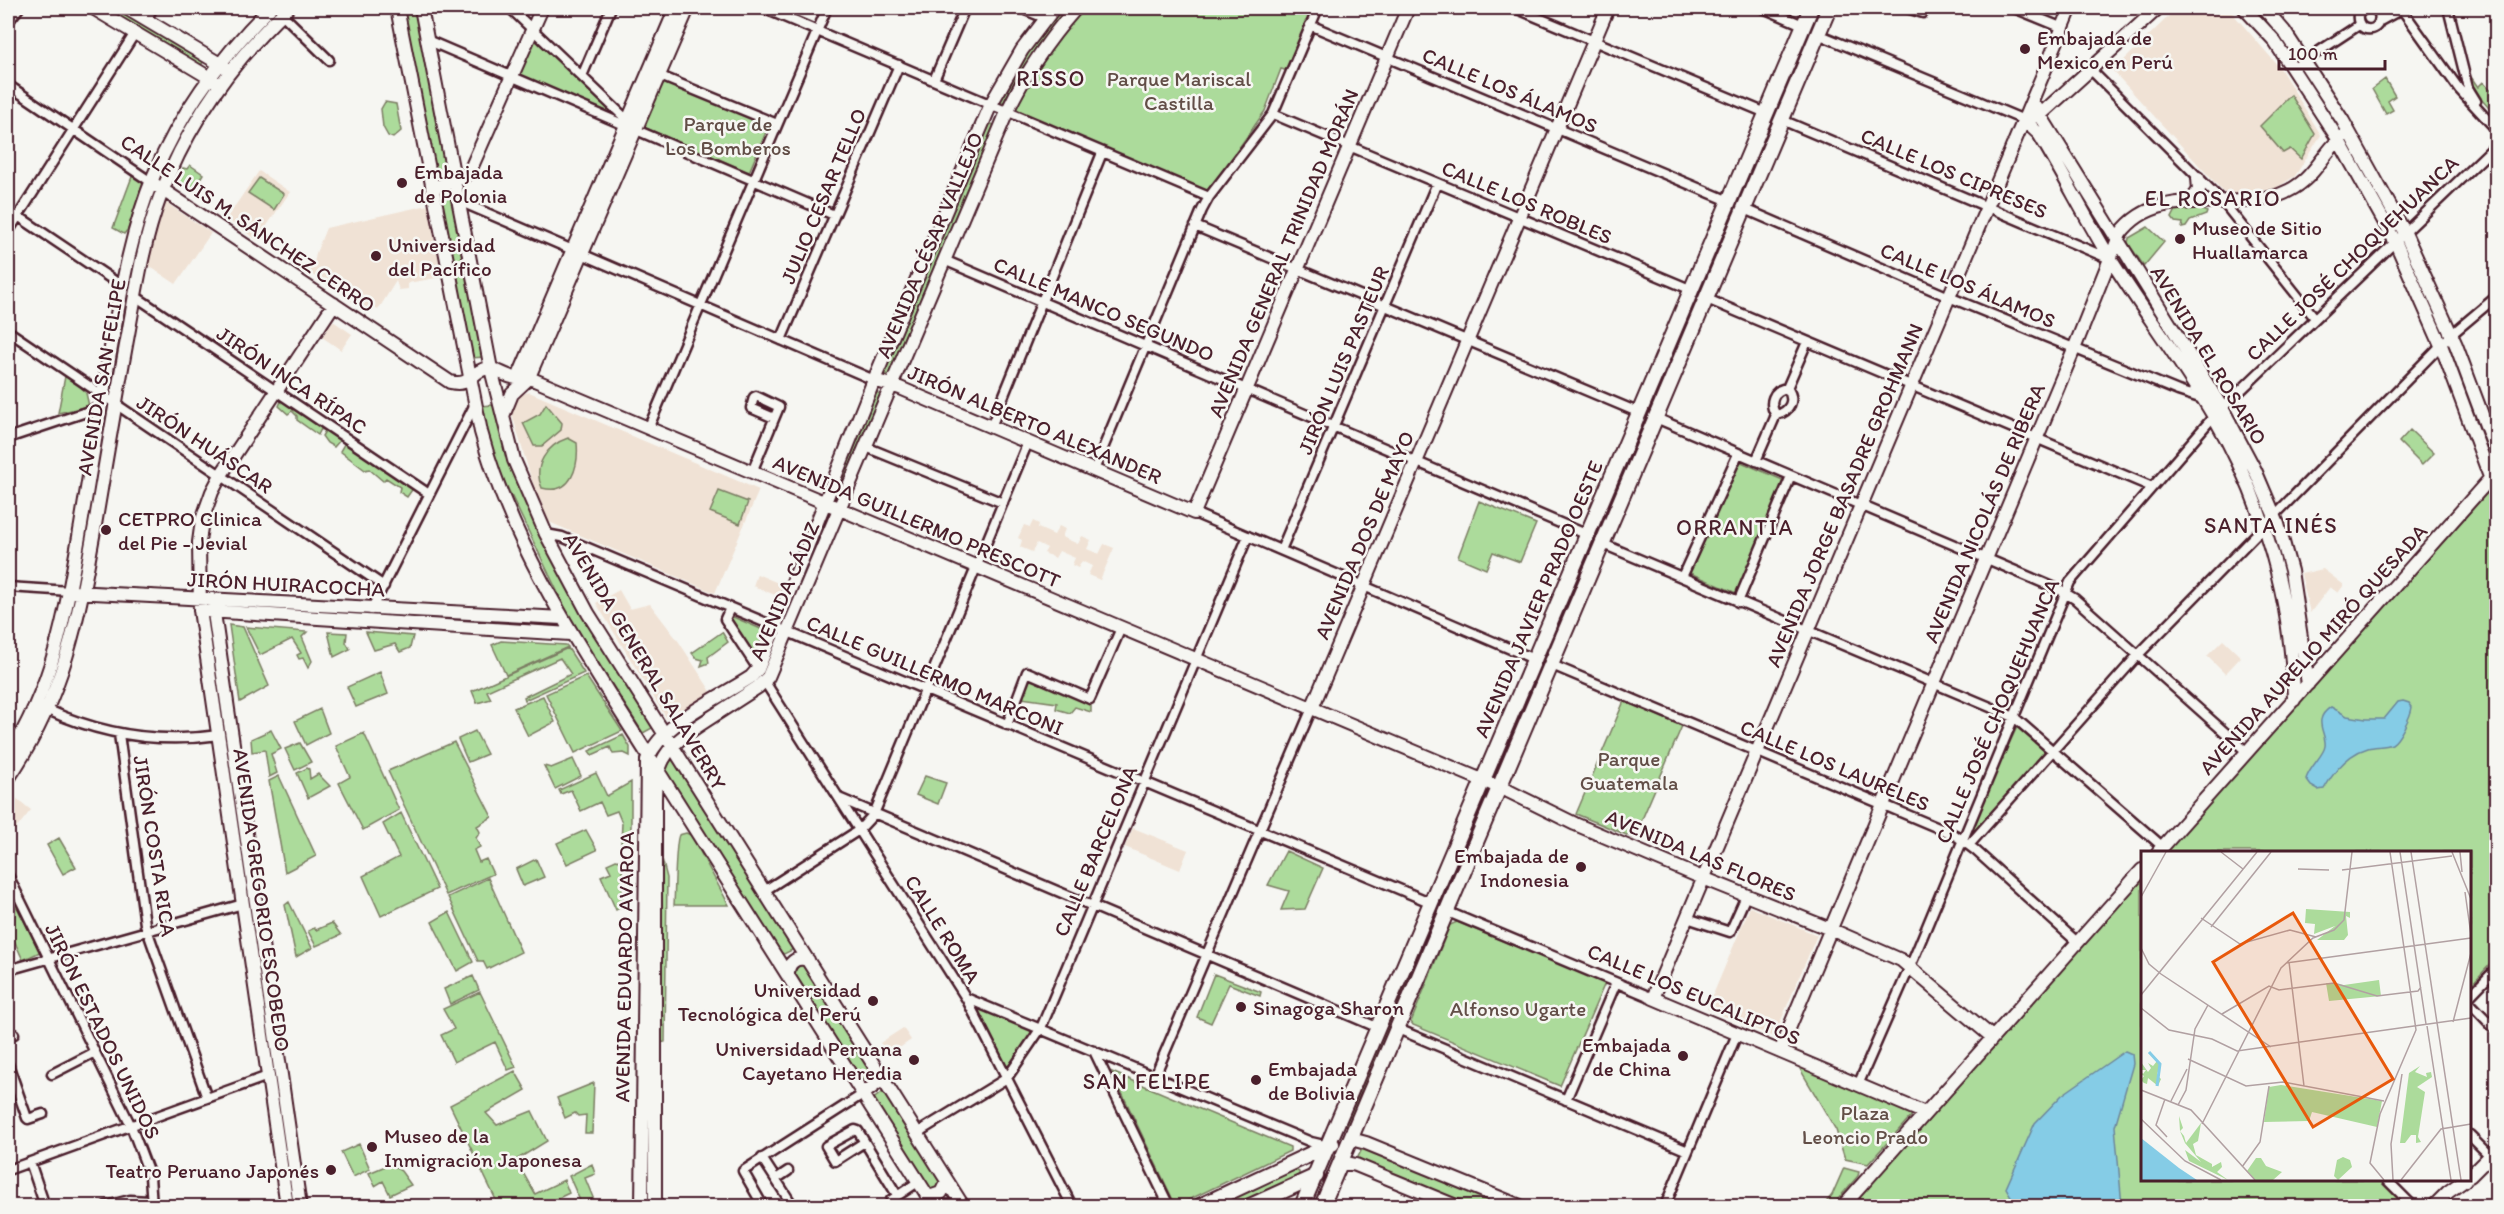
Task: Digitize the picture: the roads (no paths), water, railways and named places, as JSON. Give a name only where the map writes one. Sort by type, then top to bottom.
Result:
[{"type":"main road","name":"AVENIDA JAVIER PRADO OESTE","points":[[1302,1206],[1536,660],[1811,8]]},
{"type":"main road","name":"AVENIDA JAVIER PRADO OESTE","points":[[1322,1206],[1829,8]]},
{"type":"main road","points":[[1710,246],[1726,253]]},
{"type":"main road","points":[[1502,739],[1507,747],[1517,747]]},
{"type":"main road","points":[[1466,822],[1476,820],[1482,829]]},
{"type":"main road","points":[[1200,1206],[1328,1146],[1351,1139]]},
{"type":"main road","points":[[1288,1165],[1297,1166],[1302,1172],[1301,1180],[1297,1185]]},
{"type":"main road","points":[[1250,1206],[1340,1165]]},
{"type":"street","points":[[8,22],[19,8]]},
{"type":"street","points":[[93,8],[215,81]]},
{"type":"street","points":[[126,8],[231,70]]},
{"type":"street","points":[[146,19],[153,8]]},
{"type":"street","name":"AVENIDA SAN FELIPE","points":[[8,779],[48,710],[69,654],[83,592],[135,296],[148,234],[163,189],[215,81],[220,64],[270,8]]},
{"type":"street","points":[[397,8],[475,404],[490,467],[512,521],[570,634],[934,1206]]},
{"type":"street","name":"AVENIDA GENERAL SALAVERRY","points":[[421,8],[490,369],[518,472],[546,534],[588,613],[960,1202]]},
{"type":"street","points":[[510,8],[631,126]]},
{"type":"street","points":[[432,188],[455,181],[470,173],[542,8]]},
{"type":"street","points":[[582,76],[611,8]]},
{"type":"street","points":[[503,418],[510,396],[523,378],[631,126],[674,10],[659,8]]},
{"type":"street","points":[[631,126],[658,75],[687,8]]},
{"type":"street","points":[[763,8],[1209,197]]},
{"type":"street","points":[[648,429],[827,8]]},
{"type":"street","points":[[934,80],[964,8]]},
{"type":"street","points":[[1020,8],[1045,18]]},
{"type":"street","name":"AVENIDA CÉSAR VALLEJO","points":[[825,503],[874,380],[991,104],[1023,50],[1054,8]]},
{"type":"street","name":"AVENIDA CÉSAR VALLEJO","points":[[839,510],[1007,112],[1038,55],[1076,8]]},
{"type":"street","points":[[1094,470],[1209,197],[1273,114],[1318,8]]},
{"type":"street","name":"AVENIDA GENERAL TRINIDAD MORÁN","points":[[1194,513],[1408,8]]},
{"type":"street","points":[[1515,8],[1766,112]]},
{"type":"street","name":"AVENIDA DOS DE MAYO","points":[[1154,1078],[1608,8]]},
{"type":"street","points":[[1763,8],[1803,24]]},
{"type":"street","points":[[1907,8],[1923,13],[1927,8]]},
{"type":"street","points":[[2014,8],[2063,28]]},
{"type":"street","name":"AVENIDA JORGE BASADRE GROHMANN","points":[[1653,998],[2071,8]]},
{"type":"street","points":[[1818,34],[2024,120],[2040,115],[2158,8]]},
{"type":"street","points":[[2244,8],[2273,39],[2400,237],[2479,448],[2493,474]]},
{"type":"street","points":[[2264,8],[2284,31],[2349,132],[2400,237],[2452,334],[2494,447],[2479,448]]},
{"type":"street","points":[[2359,24],[2358,14],[2365,8]]},
{"type":"street","points":[[2373,8],[2379,13],[2380,21]]},
{"type":"street","points":[[2359,24],[2369,30],[2402,8],[2454,84],[2496,129]]},
{"type":"street","points":[[2448,8],[2472,96],[2496,122]]},
{"type":"street","points":[[285,11],[329,60]]},
{"type":"street","name":"AVENIDA SAN FELIPE","points":[[8,757],[29,720],[46,681],[62,631],[122,286],[134,231],[151,182],[179,126],[215,81],[231,70],[285,11]]},
{"type":"street","points":[[2292,69],[2359,24]]},
{"type":"street","name":"CALLE LOS ÁLAMOS","points":[[1310,25],[1729,201]]},
{"type":"street","points":[[8,232],[135,33]]},
{"type":"street","points":[[428,40],[834,215]]},
{"type":"street","points":[[183,62],[192,47]]},
{"type":"street","name":"JULIO CESAR TELLO","points":[[781,340],[899,65]]},
{"type":"street","points":[[2091,70],[2223,202],[2315,318]]},
{"type":"street","points":[[658,75],[777,124]]},
{"type":"street","points":[[2454,84],[2461,86],[2466,79]]},
{"type":"street","name":"CALLE LUIS M. SÁNCHEZ CERRO","points":[[8,85],[450,382],[471,385]]},
{"type":"street","name":"AVENIDA EL ROSARIO","points":[[2032,102],[2255,470],[2275,517],[2291,571],[2298,667],[2294,700]]},
{"type":"street","name":"CALLE LOS ROBLES","points":[[1273,114],[1692,290]]},
{"type":"street","name":"CALLE LOS CIPRESES","points":[[1782,120],[2111,260]]},
{"type":"street","name":"AVENIDA EL ROSARIO","points":[[2024,120],[2033,127],[2042,140],[2111,260],[2203,399],[2218,412],[2265,526],[2298,667],[2308,684]]},
{"type":"street","name":"AVENIDA NICOLÁS DE RIBERA","points":[[1781,1052],[1881,804],[2037,438],[2117,241],[2127,225],[2138,217],[2166,205],[2192,200],[2223,202],[2262,199],[2295,188],[2312,174],[2338,139],[2349,132]]},
{"type":"street","name":"CALLE JOSÉ CHOQUEHUANCA","points":[[1858,1085],[1965,843],[2065,594],[2078,572],[2218,412],[2496,145]]},
{"type":"street","points":[[991,427],[1102,153]]},
{"type":"street","points":[[2192,200],[2199,190],[2198,177]]},
{"type":"street","name":"JIRÓN LUIS PASTEUR","points":[[1281,550],[1437,183]]},
{"type":"street","name":"JIRÓN ALBERTO ALEXANDER","points":[[459,201],[874,380],[892,385],[1364,585]]},
{"type":"street","name":"CALLE LOS ÁLAMOS","points":[[1745,208],[1949,297],[2178,391],[2203,399]]},
{"type":"street","points":[[18,216],[122,286]]},
{"type":"street","points":[[1196,226],[1640,413]]},
{"type":"street","name":"CALLE MANCO SEGUNDO","points":[[944,260],[1588,535]]},
{"type":"street","name":"JIRÓN INCA RÍPAC","points":[[135,296],[429,494]]},
{"type":"street","points":[[1965,843],[2053,751],[2138,655],[2452,334],[2496,297]]},
{"type":"street","points":[[1707,298],[2152,487]]},
{"type":"street","name":"AVENIDA GREGORIO ESCOBEDO","points":[[300,1206],[268,1076],[264,1008],[243,904],[239,826],[219,735],[200,604],[202,589],[198,557],[206,507],[221,475],[334,304]]},
{"type":"street","name":"JIRÓN HUÁSCAR","points":[[8,331],[102,402],[115,405],[384,586]]},
{"type":"street","points":[[1787,388],[1807,342]]},
{"type":"street","points":[[471,385],[481,370],[490,369]]},
{"type":"street","name":"AVENIDA GUILLERMO PRESCOTT","points":[[490,369],[505,375],[523,378],[648,429],[1311,708]]},
{"type":"street","points":[[471,385],[494,384],[505,375]]},
{"type":"street","points":[[2178,391],[2193,383]]},
{"type":"street","points":[[1776,415],[1784,413],[1791,405],[1792,395],[1787,388]]},
{"type":"street","points":[[1776,415],[1772,407],[1773,397],[1780,390],[1787,388]]},
{"type":"street","points":[[752,472],[779,407],[756,396],[753,397],[751,408],[774,418]]},
{"type":"street","points":[[8,438],[102,402]]},
{"type":"street","points":[[365,621],[475,404]]},
{"type":"street","points":[[1756,461],[1776,415]]},
{"type":"street","points":[[1656,418],[2075,599],[2247,752]]},
{"type":"street","points":[[764,891],[860,830],[874,814],[1028,442]]},
{"type":"street","points":[[866,447],[1003,503]]},
{"type":"street","points":[[1682,577],[1738,454]]},
{"type":"street","name":"AVENIDA AURELIO MIRÓ QUESADA","points":[[2161,850],[2493,474]]},
{"type":"street","points":[[1738,602],[1791,476]]},
{"type":"street","name":"AVENIDA CÁDIZ","points":[[671,746],[681,737],[765,682],[825,503]]},
{"type":"street","name":"AVENIDA CÁDIZ","points":[[664,734],[751,677],[758,669],[782,630],[839,510]]},
{"type":"street","name":"CALLE GUILLERMO MARCONI","points":[[546,534],[562,537],[1144,782]]},
{"type":"street","name":"CALLE BARCELONA","points":[[917,1133],[1006,1078],[1043,1029],[1092,906],[1248,536]]},
{"type":"street","points":[[1603,544],[2014,717],[2161,850]]},
{"type":"street","points":[[1364,585],[1536,660]]},
{"type":"street","name":"JIRÓN HUIRACOCHA","points":[[8,587],[213,605],[268,608],[373,608],[514,623],[570,634]]},
{"type":"street","name":"AVENIDA GREGORIO ESCOBEDO","points":[[213,605],[239,826],[285,1150],[287,1206]]},
{"type":"street","name":"JIRÓN HUIRACOCHA","points":[[268,608],[365,621],[514,623],[562,618]]},
{"type":"street","points":[[730,608],[725,620],[758,669]]},
{"type":"street","points":[[1007,724],[1027,672],[1090,699],[1121,628]]},
{"type":"street","name":"CALLE LOS LAURELES","points":[[1552,665],[1881,804],[1965,843],[2077,942]]},
{"type":"street","name":"CALLE ROMA","points":[[765,682],[966,998],[1072,1206]]},
{"type":"street","name":"AVENIDA LAS FLORES","points":[[1311,708],[1484,781],[1575,824],[1704,879],[1830,929],[1910,966],[1992,1036]]},
{"type":"street","points":[[48,710],[86,726],[118,734],[159,739],[219,735]]},
{"type":"street","name":"JIRÓN COSTA RICA","points":[[118,734],[147,932],[207,1098]]},
{"type":"street","name":"AVENIDA EDUARDO AVAROA","points":[[655,1206],[650,860],[645,769],[649,756],[664,734]]},
{"type":"street","name":"AVENIDA EDUARDO AVAROA","points":[[642,1206],[650,860],[658,771],[671,746]]},
{"type":"street","points":[[1144,782],[1432,903]]},
{"type":"street","points":[[841,799],[1379,1028]]},
{"type":"street","points":[[1842,1206],[2141,871]]},
{"type":"street","name":"JIRÓN ESTADOS UNIDOS","points":[[8,875],[131,1126],[150,1176],[151,1204]]},
{"type":"street","points":[[1687,918],[1730,932],[1746,896]]},
{"type":"street","points":[[8,970],[243,904]]},
{"type":"street","name":"CALLE LOS EUCALIPTOS","points":[[1448,912],[1925,1113]]},
{"type":"street","points":[[777,959],[792,957],[798,944]]},
{"type":"street","points":[[788,976],[788,967],[792,962],[800,958],[808,960]]},
{"type":"street","points":[[2471,994],[2496,969]]},
{"type":"street","points":[[1566,1100],[1616,983]]},
{"type":"street","points":[[966,998],[1154,1078],[1311,1142],[1328,1146]]},
{"type":"street","points":[[2471,1005],[2496,1030]]},
{"type":"street","points":[[1398,1029],[1688,1151]]},
{"type":"street","points":[[1665,1206],[1737,1034]]},
{"type":"street","points":[[1094,1051],[1169,1206]]},
{"type":"street","points":[[52,1074],[95,1052]]},
{"type":"street","points":[[8,1067],[27,1119],[43,1114]]},
{"type":"street","points":[[8,1170],[268,1076]]},
{"type":"street","points":[[763,1206],[743,1171],[884,1079]]},
{"type":"street","points":[[8,1094],[17,1091]]},
{"type":"street","points":[[2471,1138],[2494,1156],[2471,1174]]},
{"type":"street","points":[[1351,1139],[1366,1143],[1520,1206]]},
{"type":"street","points":[[863,1143],[897,1195]]},
{"type":"street","points":[[762,1158],[793,1206]]},
{"type":"street","points":[[30,1162],[45,1206]]},
{"type":"street","points":[[1340,1165],[1347,1163],[1356,1165],[1448,1205]]},
{"type":"street","points":[[776,1179],[788,1171]]},
{"type":"street","points":[[926,1194],[941,1193],[947,1181]]},
{"type":"street","points":[[2389,1181],[2413,1206]]},
{"type":"street","points":[[2434,1206],[2462,1181]]},
{"type":"street","points":[[895,1206],[891,1200],[918,1182]]},
{"type":"street","points":[[939,1206],[947,1198],[960,1202]]},
{"type":"street","points":[[113,1206],[130,1200],[151,1204]]},
{"type":"water","points":[[2403,701],[2412,707],[2395,742],[2368,748],[2354,754],[2337,770],[2324,789],[2318,790],[2311,786],[2306,779],[2325,746],[2321,722],[2325,712],[2331,707],[2347,716],[2384,719],[2398,702]]},
{"type":"water","points":[[2125,1051],[2132,1054],[2133,1064],[2115,1126],[2122,1206],[2026,1206],[2013,1200],[2006,1188],[2035,1123],[2062,1095]]},
{"type":"place","name":"Embajada de Mexico en Perú","points":[[2025,49]]},
{"type":"place","name":"Embajada de Polonia","points":[[402,183]]},
{"type":"place","name":"Museo de Sitio Huallamarca","points":[[2180,239]]},
{"type":"place","name":"Universidad del Pacífico","points":[[376,256]]},
{"type":"place","name":"CETPRO Clinica del Pie - Jevial","points":[[106,530]]},
{"type":"place","name":"Embajada de Indonesia","points":[[1581,867]]},
{"type":"place","name":"Universidad Tecnológica del Perú","points":[[873,1001]]},
{"type":"place","name":"Sinagoga Sharon","points":[[1241,1007]]},
{"type":"place","name":"Embajada de China","points":[[1683,1056]]},
{"type":"place","name":"Universidad Peruana Cayetano Heredia","points":[[914,1060]]},
{"type":"place","name":"Embajada de Bolivia","points":[[1256,1080]]},
{"type":"place","name":"Museo de la Inmigración Japonesa","points":[[372,1147]]},
{"type":"place","name":"Teatro Peruano Japonés","points":[[331,1170]]},
{"type":"district","name":"RISSO","points":[[1051,78]]},
{"type":"district","name":"EL ROSARIO","points":[[2213,198]]},
{"type":"district","name":"SANTA INÉS","points":[[2271,525]]},
{"type":"district","name":"ORRANTIA","points":[[1735,527]]},
{"type":"district","name":"SAN FELIPE","points":[[1147,1081]]},
{"type":"park label","name":"Parque Mariscal Castilla","points":[[1179,90]]},
{"type":"park label","name":"Parque de Los Bomberos","points":[[728,135]]},
{"type":"park label","name":"Parque Guatemala","points":[[1629,770]]},
{"type":"park label","name":"Alfonso Ugarte","points":[[1518,1008]]},
{"type":"park label","name":"Plaza Leoncio Prado","points":[[1865,1124]]}]
